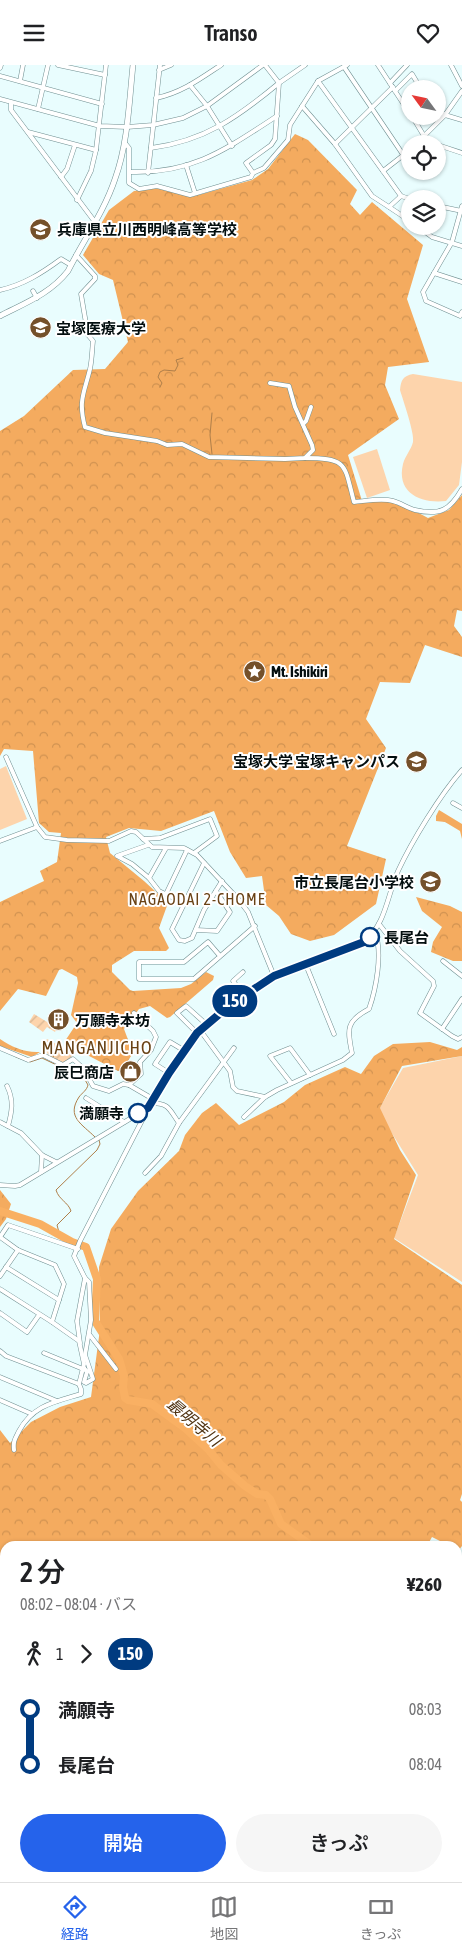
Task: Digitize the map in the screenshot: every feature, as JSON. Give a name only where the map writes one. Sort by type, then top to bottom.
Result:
[{"type":"street","points":[[20,81],[24,65]]},
{"type":"street","points":[[38,109],[48,65]]},
{"type":"street","points":[[58,65],[105,75]]},
{"type":"street","points":[[77,200],[91,171],[96,150],[106,65]]},
{"type":"street","points":[[0,316],[37,298],[54,287],[68,271],[95,222],[115,180],[125,143],[134,65]]},
{"type":"street","points":[[148,173],[159,67],[171,65]]},
{"type":"street","points":[[156,98],[168,96],[190,85],[221,65]]},
{"type":"street","points":[[0,99],[100,126],[154,125],[183,118],[207,106],[264,65],[279,83],[275,139],[271,145],[246,163],[253,173]]},
{"type":"street","points":[[151,148],[173,145],[220,127],[305,65]]},
{"type":"street","points":[[378,65],[401,99]]},
{"type":"street","points":[[393,87],[408,65]]},
{"type":"street","points":[[451,65],[462,86]]},
{"type":"street","points":[[125,143],[129,148],[129,183],[139,189],[157,186],[190,195],[251,177],[253,173],[264,169],[288,140],[290,125],[318,81],[346,66],[401,152]]},
{"type":"street","points":[[403,80],[412,74],[416,80]]},
{"type":"street","points":[[0,76],[102,103]]},
{"type":"street","points":[[318,81],[401,196],[389,207]]},
{"type":"street","points":[[335,144],[393,87],[401,82]]},
{"type":"street","points":[[190,85],[207,106],[232,146]]},
{"type":"street","points":[[446,114],[462,91]]},
{"type":"street","points":[[11,103],[11,110],[95,222]]},
{"type":"street","points":[[302,106],[335,144],[372,197],[401,215]]},
{"type":"street","points":[[446,115],[462,120]]},
{"type":"street","points":[[130,172],[148,173],[209,158],[232,146],[277,116]]},
{"type":"street","points":[[425,135],[435,125]]},
{"type":"street","points":[[28,132],[96,150]]},
{"type":"street","points":[[61,177],[67,169],[75,145]]},
{"type":"street","points":[[446,147],[462,153]]},
{"type":"street","points":[[383,171],[401,158]]},
{"type":"street","points":[[186,165],[195,193]]},
{"type":"street","points":[[462,206],[452,243],[423,292],[426,301],[460,316],[462,312]]},
{"type":"street","points":[[446,208],[461,211]]},
{"type":"street","points":[[429,235],[462,246]]},
{"type":"street","points":[[76,255],[96,276],[81,294],[88,335],[93,341],[91,368],[83,390],[80,410],[85,427],[105,433],[157,441],[167,445],[182,444],[209,457],[334,459],[342,465],[347,475],[354,502],[392,500],[415,510],[440,511],[452,505],[462,489]]},
{"type":"street","points":[[0,290],[14,287],[46,270],[61,259],[71,265]]},
{"type":"street","points":[[434,273],[462,282]]},
{"type":"street","points":[[33,291],[37,298]]},
{"type":"street","points":[[270,383],[280,382],[291,389],[295,407],[313,450],[305,458]]},
{"type":"street","points":[[303,424],[311,407]]},
{"type":"street","points":[[6,757],[37,827],[45,837],[109,841],[131,831],[136,832],[148,845]]},
{"type":"street","points":[[44,1353],[83,1369],[87,1372],[84,1381],[86,1383],[93,1379],[84,1355],[92,1320],[89,1282],[74,1256],[148,1108],[169,1073],[199,1031],[244,995],[274,976],[364,942],[375,932],[398,871],[417,838],[462,770]]},
{"type":"street","points":[[453,803],[462,809]]},
{"type":"street","points":[[143,839],[160,838],[210,819],[217,836],[194,853]]},
{"type":"street","points":[[0,841],[37,827]]},
{"type":"street","points":[[184,903],[159,891],[149,878],[132,864],[117,856],[148,845],[184,848],[194,853],[244,906],[255,926],[274,976]]},
{"type":"street","points":[[149,878],[166,848]]},
{"type":"street","points":[[166,894],[187,850]]},
{"type":"street","points":[[204,863],[172,929],[179,940],[185,941],[192,937],[204,910],[222,881]]},
{"type":"street","points":[[196,929],[216,931],[230,912],[216,891]]},
{"type":"street","points":[[379,924],[400,951],[433,981],[434,986],[420,1013],[452,1037],[458,1039],[462,1037]]},
{"type":"street","points":[[220,956],[208,942],[184,962],[139,962],[139,979],[194,979],[255,926]]},
{"type":"street","points":[[244,1117],[265,1097],[352,1053],[348,1034],[350,1024],[356,1015],[369,1009],[374,994],[378,963],[377,937],[375,932]]},
{"type":"street","points":[[443,961],[462,976]]},
{"type":"street","points":[[306,965],[334,1034]]},
{"type":"street","points":[[243,972],[233,981],[244,995]]},
{"type":"street","points":[[442,1029],[462,999]]},
{"type":"street","points":[[206,1024],[186,1005],[177,1013],[199,1031],[224,1062],[230,1071],[233,1087],[237,1091],[265,1097]]},
{"type":"street","points":[[129,1085],[142,1074],[140,1062],[151,1050],[156,1037],[153,1031],[134,1013]]},
{"type":"street","points":[[169,1073],[155,1064],[170,1042],[185,1051]]},
{"type":"street","points":[[145,1173],[161,1156],[179,1123],[234,1048]]},
{"type":"street","points":[[291,1083],[270,1056],[290,1048],[310,1075]]},
{"type":"street","points":[[0,1049],[28,1060],[43,1055],[63,1065],[73,1059],[84,1069],[93,1085],[107,1091],[120,1084],[129,1085],[152,1101],[166,1105],[179,1123]]},
{"type":"street","points":[[7,1087],[12,1097],[11,1116],[8,1126]]},
{"type":"street","points":[[86,1098],[124,1122]]},
{"type":"street","points":[[0,1185],[20,1185],[148,1108]]},
{"type":"street","points":[[0,1121],[21,1133],[42,1155],[56,1162]]},
{"type":"street","points":[[40,1172],[42,1155]]},
{"type":"street","points":[[52,1322],[64,1284],[55,1265],[18,1250],[0,1237],[8,1225],[78,1249]]},
{"type":"street","points":[[0,1276],[18,1250]]},
{"type":"street","points":[[6,1267],[59,1300]]},
{"type":"street","points":[[79,1384],[83,1369],[77,1321],[85,1278]]},
{"type":"street","points":[[0,1289],[52,1322],[80,1343]]},
{"type":"street","points":[[0,1313],[27,1332],[39,1315]]},
{"type":"street","points":[[89,1334],[116,1369]]},
{"type":"street","points":[[0,1351],[6,1356],[79,1384],[82,1389],[81,1394],[36,1409],[23,1422],[14,1440],[14,1450]]},
{"type":"street","points":[[0,1377],[58,1401]]},
{"type":"street","points":[[0,1400],[32,1414]]},
{"type":"shaded area","points":[[413,374],[462,382],[462,462],[459,485],[446,501],[428,501],[420,498],[407,489],[403,482],[403,464],[412,445],[413,438],[400,390],[403,379]]},
{"type":"shaded area","points":[[377,449],[390,490],[367,498],[353,457]]},
{"type":"shaded area","points":[[6,766],[27,819],[0,830],[0,769]]},
{"type":"shaded area","points":[[34,1014],[57,1028],[55,1032],[47,1027],[43,1032],[29,1022]]},
{"type":"shaded area","points":[[47,1039],[71,1052],[72,1056],[65,1063],[52,1058],[44,1048]]},
{"type":"shaded area","points":[[462,1056],[462,1282],[394,1238],[418,1175],[378,1111],[403,1068]]},
{"type":"green space","points":[[295,134],[308,140],[357,190],[350,204],[360,215],[372,202],[401,226],[401,235],[411,235],[423,245],[407,299],[429,362],[388,367],[385,385],[399,419],[348,455],[362,501],[391,498],[428,518],[449,510],[462,495],[462,611],[457,610],[454,626],[462,637],[462,657],[425,645],[410,683],[380,682],[366,719],[386,748],[347,846],[386,859],[376,904],[334,935],[310,941],[291,934],[279,916],[266,905],[262,876],[246,878],[230,852],[214,811],[161,831],[129,828],[106,837],[110,853],[168,903],[159,928],[169,948],[166,951],[134,951],[112,965],[112,972],[133,991],[181,988],[191,984],[206,972],[214,976],[213,980],[170,1017],[167,1018],[150,1006],[139,1009],[124,1029],[133,1053],[122,1070],[118,1071],[66,1044],[65,1041],[77,1023],[71,1015],[78,983],[77,977],[62,969],[59,970],[46,996],[18,989],[0,1011],[0,902],[44,881],[40,871],[57,862],[61,833],[49,832],[39,823],[33,751],[4,749],[0,756],[0,431],[24,416],[73,370],[105,369],[128,342],[113,280],[99,274],[83,255],[109,210],[134,191],[156,188],[191,197],[252,180],[268,169]]},
{"type":"green space","points":[[439,810],[462,824],[462,839],[460,831],[445,822],[436,821]]},
{"type":"green space","points":[[416,897],[450,906],[462,912],[462,961],[453,961],[431,952],[433,942],[442,927],[422,911]]},
{"type":"green space","points":[[0,1039],[19,1049],[29,1052],[40,1052],[32,1057],[0,1046]]},
{"type":"green space","points":[[430,1042],[457,1050],[462,1047],[462,1056],[402,1066],[380,1108],[400,1150],[416,1175],[394,1239],[462,1285],[462,1494],[460,1500],[462,1502],[462,1541],[440,1541],[432,1537],[430,1541],[0,1541],[0,1430],[10,1443],[31,1422],[60,1407],[91,1397],[100,1329],[99,1267],[111,1229],[138,1191],[179,1151],[185,1135],[202,1113],[216,1103],[239,1125],[284,1102],[305,1085],[345,1067],[361,1074],[374,1056],[393,1044]]},
{"type":"green space","points":[[0,1190],[11,1204],[6,1219],[0,1227]]},
{"type":"waterway","points":[[160,387],[162,383],[158,377],[160,372],[164,370],[175,371],[178,365],[176,360],[183,358]]},
{"type":"waterway","points":[[212,413],[210,435],[212,454]]},
{"type":"waterway","points":[[53,1057],[61,1042]]},
{"type":"waterway","points":[[16,1057],[30,1062],[42,1058],[65,1069],[74,1065],[77,1066],[88,1085],[75,1104],[75,1115],[77,1120],[95,1137]]},
{"type":"waterway","points":[[60,1236],[57,1225],[71,1211],[56,1190],[97,1150],[100,1144],[99,1140]]},
{"type":"waterway","name":"最明寺川","points":[[0,1211],[40,1224],[72,1242],[86,1247],[97,1279],[95,1321],[119,1359],[124,1376],[125,1398],[152,1404],[185,1428],[208,1449],[221,1465],[245,1486],[257,1494],[266,1495],[270,1499],[281,1524],[305,1541]]},
{"type":"bus line","name":"150","points":[[138,1113],[148,1108],[169,1073],[197,1033],[218,1014],[274,976],[364,942],[370,937]]},
{"type":"place","name":"兵庫県立川西明峰高等学校","points":[[41,229]]},
{"type":"place","name":"宝塚医療大学","points":[[40,328]]},
{"type":"place","name":"Mt. Ishikiri","points":[[255,671]]},
{"type":"place","name":"宝塚大学 宝塚キャンパス","points":[[416,761]]},
{"type":"place","name":"市立長尾台小学校","points":[[430,882]]},
{"type":"place","name":"長尾台","points":[[370,937]]},
{"type":"place","name":"万願寺本坊","points":[[59,1020]]},
{"type":"place","name":"辰巳商店","points":[[130,1072]]},
{"type":"place","name":"満願寺","points":[[138,1113]]},
{"type":"district","name":"NAGAODAI 2-CHOME","points":[[197,899]]},
{"type":"district","name":"MANGANJICHO","points":[[97,1047]]}]
